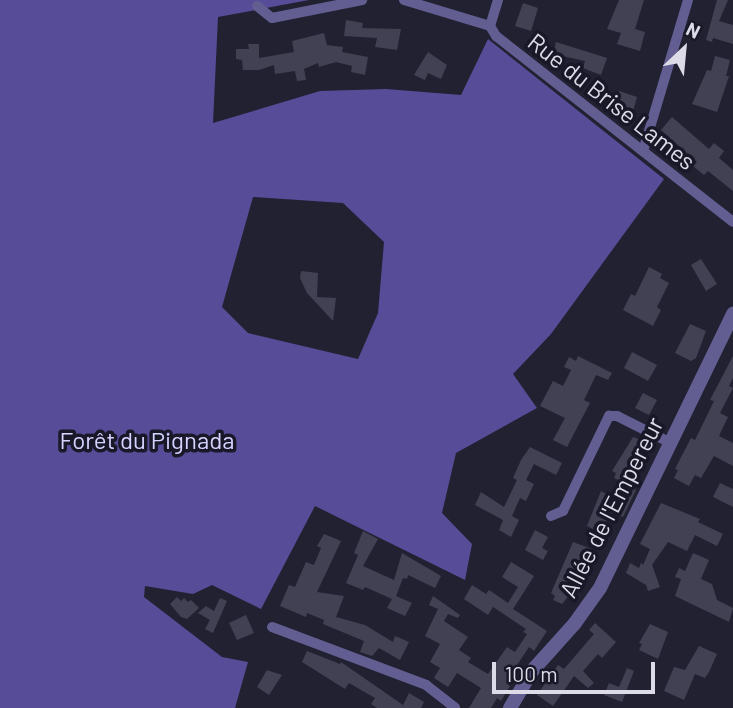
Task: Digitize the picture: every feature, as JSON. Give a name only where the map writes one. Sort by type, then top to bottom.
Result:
[{"type":"street","points":[[257,6],[272,18],[362,0]]},
{"type":"street","points":[[404,0],[491,26],[498,0]]},
{"type":"street","points":[[643,151],[688,0]]},
{"type":"street","name":"Rue du Brise Lames","points":[[491,26],[496,36],[733,222]]},
{"type":"street","name":"Allée de l'Empereur","points":[[510,708],[532,671],[575,623],[600,588],[733,314]]},
{"type":"street","points":[[551,516],[563,511],[609,416],[617,416],[669,442]]},
{"type":"street","points":[[272,627],[426,685],[455,708]]},
{"type":"green space","name":"Forêt du Pignada","points":[[0,0],[309,0],[218,17],[213,123],[320,91],[386,89],[461,95],[488,39],[664,179],[551,334],[513,374],[537,408],[456,453],[442,513],[472,544],[465,580],[315,506],[261,609],[212,585],[193,594],[145,586],[144,597],[222,657],[248,662],[235,708],[0,708]],"holes":[[[253,197],[343,203],[384,242],[378,313],[358,359],[248,333],[222,307]]]},
{"type":"building","points":[[619,0],[644,0],[635,29],[645,32],[640,51],[617,44],[621,33],[607,29]]},
{"type":"building","points":[[717,0],[728,0],[719,21],[733,25],[733,44],[713,38],[712,42],[706,40]]},
{"type":"building","points":[[523,3],[538,8],[531,31],[515,26]]},
{"type":"building","points":[[346,20],[363,23],[362,28],[401,29],[397,50],[375,47],[377,38],[344,36]]},
{"type":"building","points":[[324,33],[327,45],[343,47],[342,52],[368,57],[365,75],[351,72],[352,66],[336,62],[319,67],[318,63],[304,69],[306,80],[297,81],[295,71],[275,74],[274,65],[259,70],[243,70],[242,60],[236,59],[236,49],[249,49],[248,44],[259,44],[259,58],[294,52],[292,41]]},
{"type":"building","points":[[556,42],[607,58],[601,75],[583,68],[585,61],[553,54]]},
{"type":"building","points":[[428,52],[447,65],[441,79],[428,73],[425,80],[414,75]]},
{"type":"building","points":[[715,56],[730,60],[726,76],[729,76],[717,112],[692,104],[707,70],[711,71]]},
{"type":"building","points":[[619,91],[637,97],[632,115],[617,110],[619,104],[615,100]]},
{"type":"building","points":[[672,117],[709,149],[714,143],[724,151],[719,158],[733,170],[733,191],[708,171],[704,175],[693,166],[697,162],[661,130]]},
{"type":"building","points":[[701,259],[717,284],[706,291],[691,265]]},
{"type":"building","points":[[649,267],[662,274],[660,278],[669,283],[657,307],[661,310],[653,326],[623,310],[631,294],[635,296]]},
{"type":"building","points":[[301,271],[318,273],[317,297],[336,298],[333,321],[307,293],[300,278]]},
{"type":"building","points":[[690,324],[706,331],[696,358],[691,361],[675,353]]},
{"type":"building","points":[[632,352],[657,365],[648,381],[624,368]]},
{"type":"building","points":[[578,356],[612,373],[608,380],[596,375],[584,400],[590,403],[567,447],[553,440],[565,418],[540,406],[553,381],[563,386],[571,370],[564,367],[569,357],[576,361]]},
{"type":"building","points":[[733,356],[733,378],[729,386],[733,388],[720,413],[728,417],[719,436],[733,443],[733,466],[714,456],[701,478],[695,475],[689,486],[674,478],[678,470],[675,469],[691,438],[695,440],[714,401],[710,400]]},
{"type":"building","points":[[643,393],[657,400],[649,415],[635,408]]},
{"type":"building","points":[[633,437],[649,443],[642,456],[636,453],[621,481],[614,478],[616,473],[612,471]]},
{"type":"building","points":[[530,447],[562,463],[556,475],[534,464],[526,480],[534,484],[526,501],[520,498],[512,516],[519,520],[511,537],[499,530],[503,520],[475,505],[481,492],[504,507],[517,480],[513,478]]},
{"type":"building","points":[[627,482],[636,490],[623,517],[613,512],[599,532],[587,526],[601,491],[616,499]]},
{"type":"building","points":[[720,483],[733,489],[733,507],[713,497]]},
{"type":"building","points":[[661,503],[700,519],[698,522],[723,534],[717,546],[695,535],[687,551],[668,542],[652,565],[660,587],[648,591],[646,585],[626,573],[630,563],[639,568],[641,563],[643,565],[650,549],[640,544]]},
{"type":"building","points":[[535,530],[548,537],[542,548],[548,551],[543,560],[525,550]]},
{"type":"building","points":[[363,531],[378,539],[363,566],[394,580],[402,553],[441,576],[435,588],[408,575],[407,579],[403,578],[396,596],[412,603],[405,616],[387,608],[392,599],[365,587],[363,590],[346,583],[358,555],[354,553]]},
{"type":"building","points":[[324,534],[341,541],[317,592],[344,596],[336,617],[365,625],[393,642],[395,636],[409,642],[400,660],[379,648],[372,656],[360,652],[364,641],[323,624],[324,620],[307,613],[306,617],[280,606],[289,585],[295,587],[306,562],[314,565],[321,548],[317,546]]},
{"type":"building","points":[[573,542],[592,549],[572,592],[562,604],[553,600],[555,596],[551,593]]},
{"type":"building","points":[[693,553],[709,560],[701,579],[712,584],[717,600],[733,608],[729,622],[675,596],[681,579],[675,577],[679,568],[685,571]]},
{"type":"building","points":[[511,562],[534,576],[513,609],[547,631],[534,651],[529,647],[511,674],[506,683],[510,686],[501,701],[497,698],[491,708],[469,708],[481,688],[457,673],[448,687],[434,678],[440,668],[430,662],[440,644],[425,636],[438,609],[429,605],[433,596],[460,615],[458,618],[448,614],[444,621],[468,637],[459,650],[471,658],[468,662],[488,674],[507,647],[515,652],[527,634],[523,632],[526,629],[493,607],[488,615],[464,599],[472,585],[486,594],[489,590],[508,603],[518,587],[502,577]]},
{"type":"building","points":[[177,597],[181,601],[184,598],[188,602],[191,600],[199,608],[187,619],[181,617],[170,604]]},
{"type":"building","points":[[220,598],[227,601],[213,633],[205,629],[210,620],[198,613],[206,606],[214,611]]},
{"type":"building","points":[[246,615],[254,633],[237,640],[229,623]]},
{"type":"building","points":[[595,623],[616,642],[602,658],[598,654],[583,671],[594,683],[588,688],[574,676],[553,706],[537,695],[558,665],[564,669],[594,634],[589,630]]},
{"type":"building","points":[[650,624],[668,632],[658,659],[639,650],[642,644],[639,643]]},
{"type":"building","points":[[699,646],[717,654],[705,678],[695,674],[684,700],[664,691],[674,667],[685,670]]},
{"type":"building","points":[[307,651],[340,664],[341,662],[403,705],[409,693],[424,702],[421,708],[377,708],[371,704],[375,698],[349,683],[345,689],[302,662]]},
{"type":"building","points":[[627,668],[634,671],[622,702],[604,695],[609,683],[619,687]]},
{"type":"building","points":[[267,670],[282,675],[269,695],[257,687]]}]
